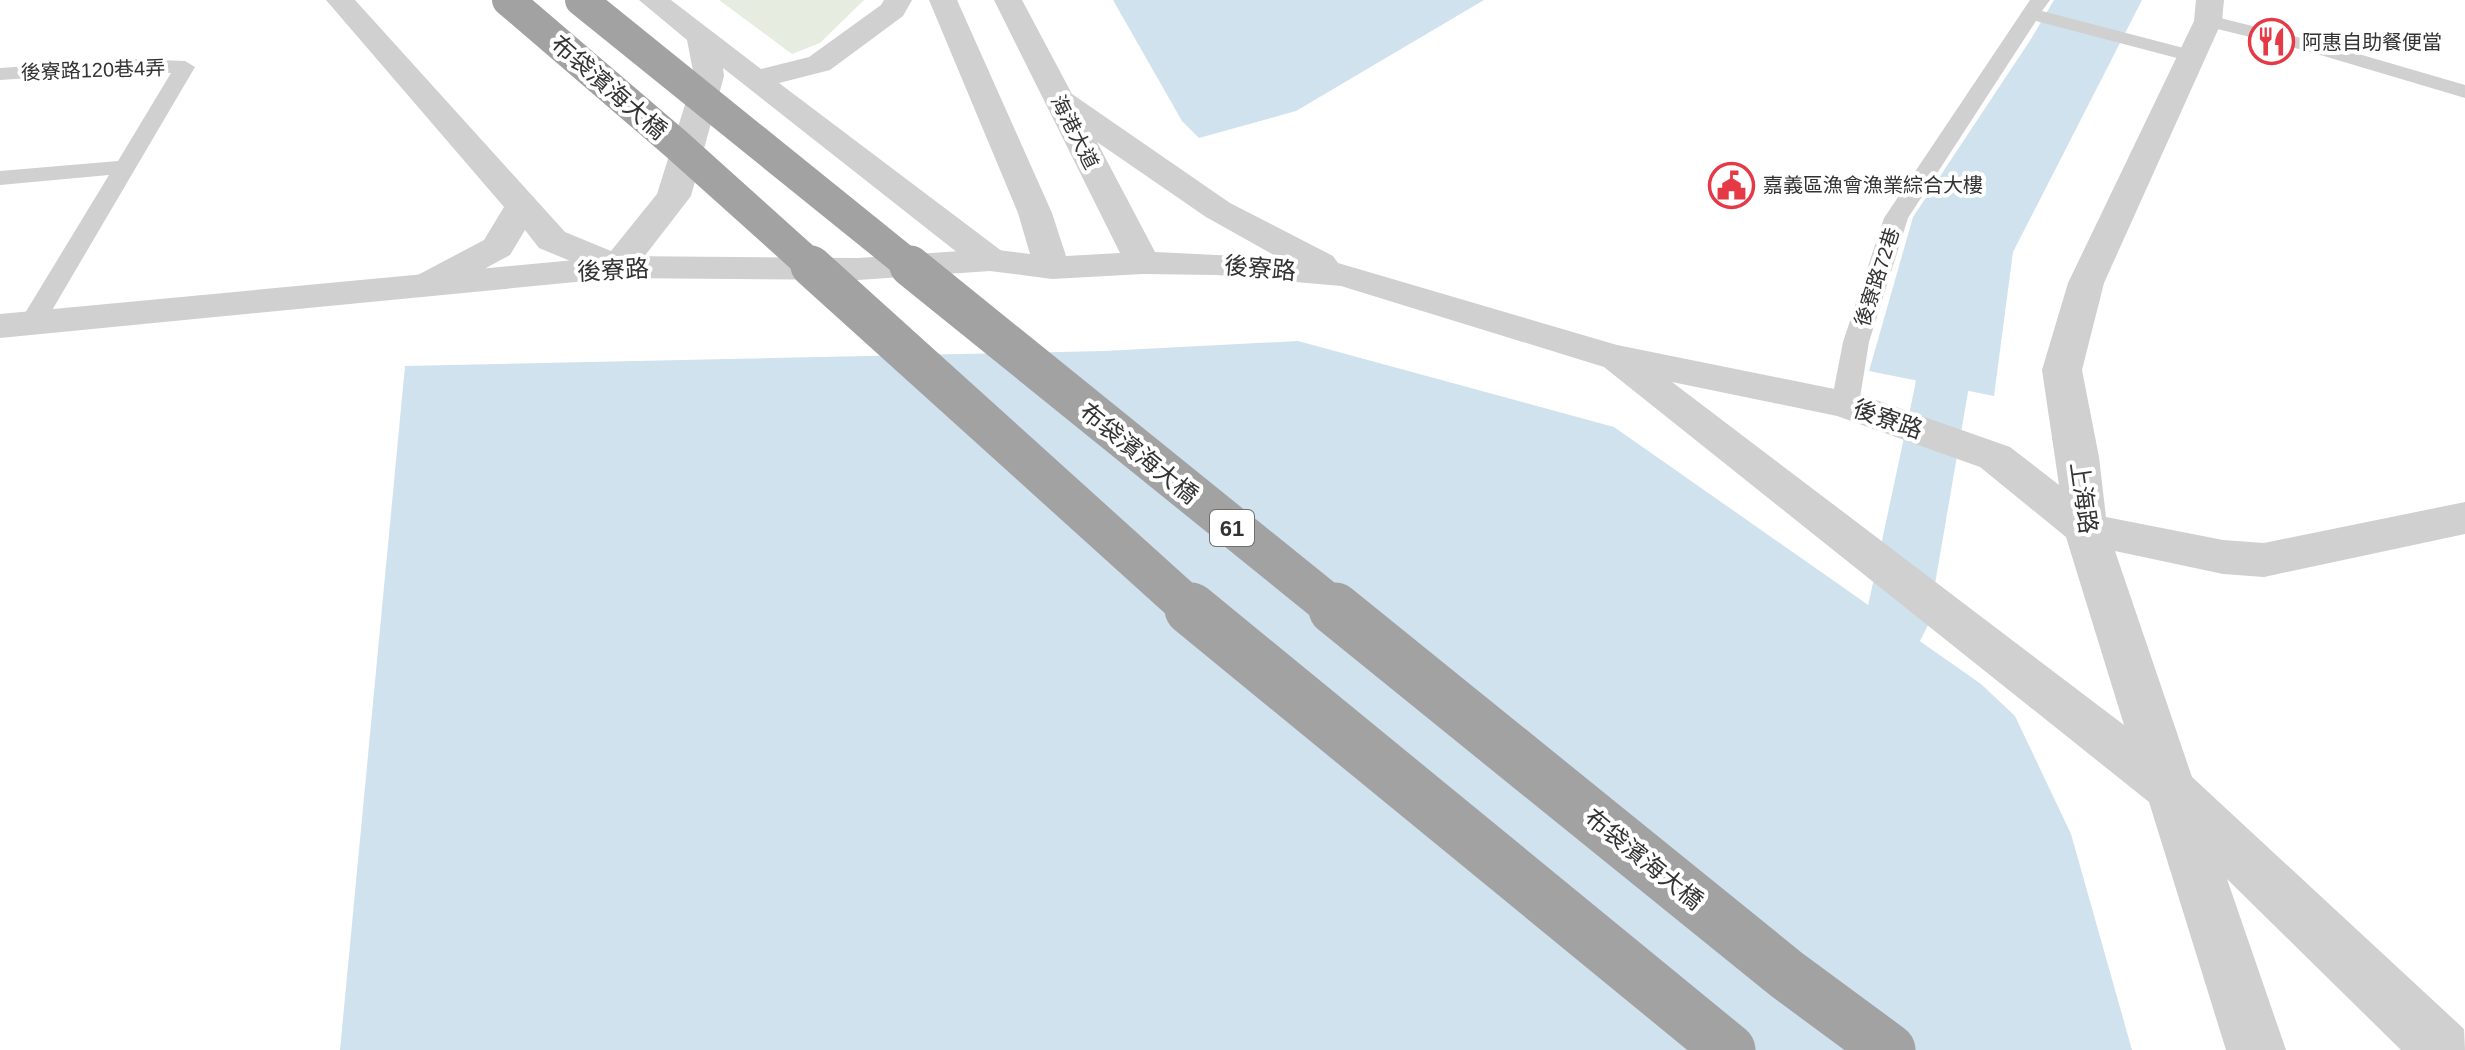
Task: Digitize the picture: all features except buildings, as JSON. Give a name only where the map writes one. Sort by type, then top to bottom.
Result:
[{"type":"highway","name":"布袋濱海大橋","points":[[508,0],[676,144],[1227,642],[1729,1050]]},
{"type":"highway","name":"布袋濱海大橋","points":[[581,0],[1786,974],[1889,1050]]},
{"type":"street","points":[[340,0],[552,240],[617,267],[674,196],[709,76],[701,37]]},
{"type":"street","points":[[653,0],[990,260]]},
{"type":"street","points":[[756,79],[819,64],[893,10],[898,0]]},
{"type":"street","points":[[943,0],[1035,213],[1052,268]]},
{"type":"street","name":"海港大道","points":[[1008,0],[1143,263]]},
{"type":"street","name":"上海路","points":[[2203,26],[2086,283],[2062,370],[2078,457],[2085,529],[2256,1050]]},
{"type":"street","points":[[1060,100],[1178,185],[1293,253],[1344,275]]},
{"type":"street","points":[[427,285],[497,247],[522,206]]},
{"type":"street","name":"後寮路","points":[[16,324],[617,267],[858,269],[990,260],[1052,268],[1143,263],[1217,264],[1344,275],[1613,357],[1845,404],[1995,457],[2085,529],[2223,557],[2264,560],[2465,518]]},
{"type":"street","points":[[1613,357],[2170,789],[2443,1050]]},
{"type":"lane","points":[[2035,7],[2203,26],[2314,47],[2465,92]]},
{"type":"lane","name":"後寮路72巷","points":[[1845,404],[1856,342],[1896,218],[2035,7]]},
{"type":"lane","name":"後寮路120巷4弄","points":[[0,74],[119,66],[185,67],[125,167]]},
{"type":"lane","points":[[0,178],[125,167]]},
{"type":"lane","points":[[16,324],[125,167]]},
{"type":"shaded area","points":[[719,0],[864,0],[820,43],[792,54]]},
{"type":"water","points":[[1113,0],[1484,0],[1296,111],[1199,138],[1182,121]]},
{"type":"water","points":[[2054,0],[2142,0],[2013,252],[1994,396],[1869,371],[1913,217]]},
{"type":"water","points":[[1298,341],[1614,427],[1981,684],[2015,716],[2071,834],[2132,1050],[340,1050],[405,366],[1104,351]]},
{"type":"waterway","points":[[1896,625],[1942,386],[1952,303]]},
{"type":"place","name":"阿惠自助餐便當","points":[[2271,42]]},
{"type":"place","name":"嘉義區漁會漁業綜合大樓","points":[[1732,185]]}]
